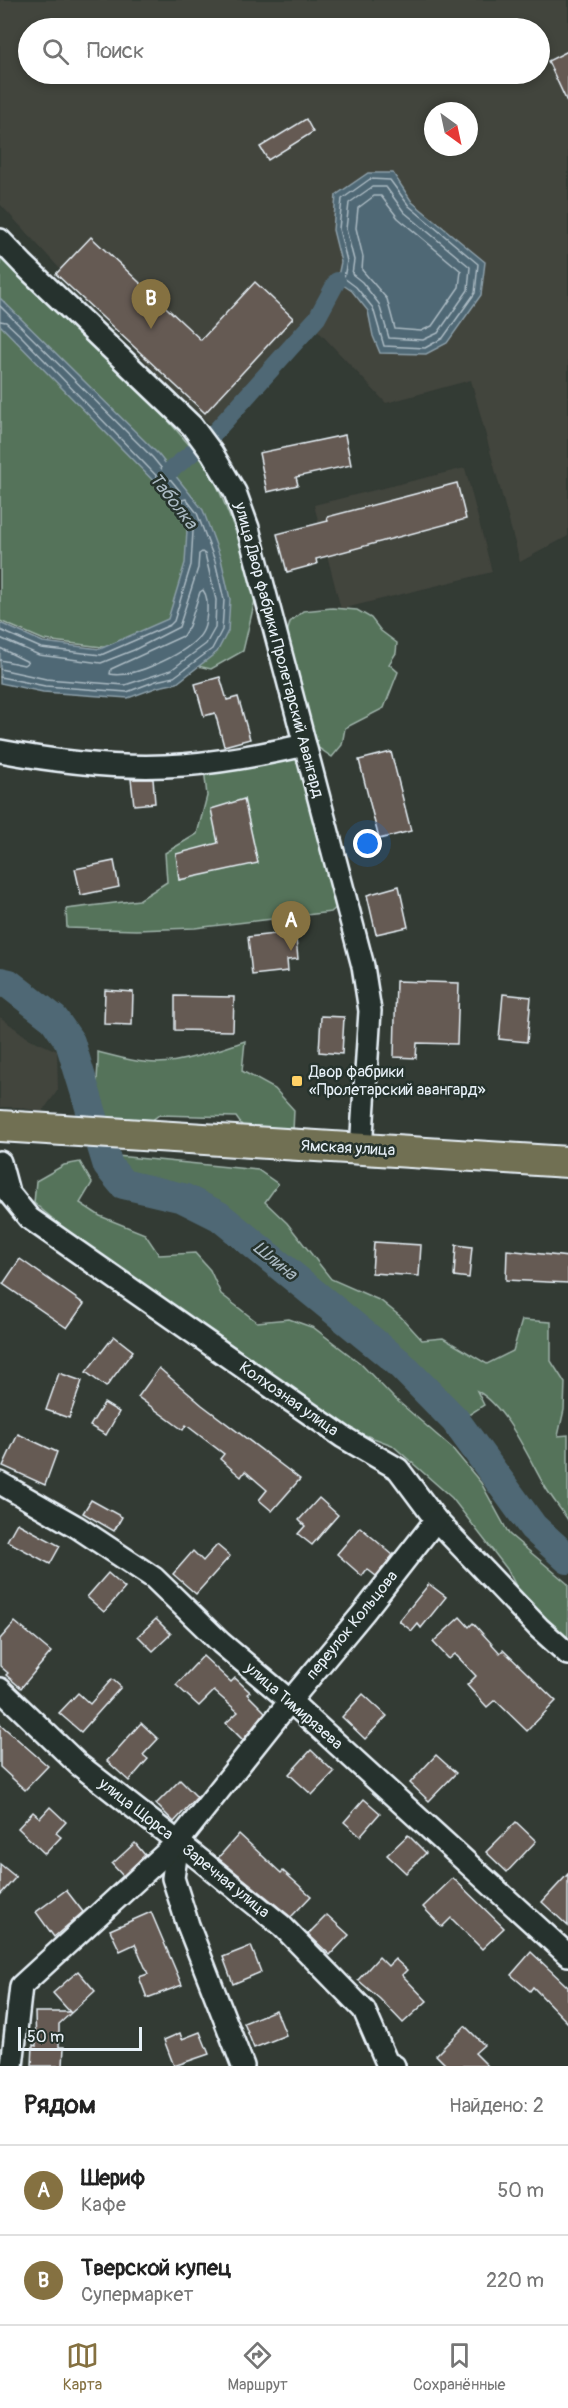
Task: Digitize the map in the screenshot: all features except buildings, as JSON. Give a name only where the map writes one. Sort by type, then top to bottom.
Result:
[{"type":"highway","name":"Ямская улица","points":[[0,1126],[568,1162]]},
{"type":"street","name":"улица Двор фабрики Пролетарский Авангард","points":[[0,240],[192,426],[236,492],[248,528],[363,966],[370,1011],[361,1149]]},
{"type":"street","points":[[0,751],[74,762],[182,766],[305,745]]},
{"type":"street","name":"Колхозная улица","points":[[0,1162],[8,1192],[29,1218],[333,1430],[398,1469],[436,1520],[539,1628],[568,1654]]},
{"type":"street","name":"улица Тимирязева","points":[[0,1483],[77,1527],[154,1578],[221,1643],[290,1701],[568,1955]]},
{"type":"street","name":"переулок Кольцова","points":[[178,1842],[436,1520]]},
{"type":"street","name":"улица Щорса","points":[[0,1689],[78,1764],[178,1842],[173,1878],[188,1925],[243,2066]]},
{"type":"street","name":"Заречная улица","points":[[12,2066],[21,1986],[178,1842],[282,1926],[364,2010],[388,2065]]},
{"type":"shaded area","points":[[0,0],[568,0],[568,536],[520,562],[471,380],[386,403],[306,318],[210,424],[160,377],[0,204]]},
{"type":"shaded area","points":[[465,468],[492,572],[341,609],[314,505]]},
{"type":"shaded area","points":[[0,1017],[28,1038],[57,1051],[58,1090],[42,1112],[18,1107],[0,1107]]},
{"type":"green space","points":[[0,258],[152,402],[211,470],[239,540],[256,596],[243,651],[211,669],[127,650],[44,640],[0,621]]},
{"type":"green space","points":[[332,608],[357,610],[371,618],[381,631],[397,643],[396,653],[389,664],[398,672],[384,708],[345,728],[342,745],[332,757],[313,744],[305,721],[302,691],[287,633],[290,622],[303,611]]},
{"type":"green space","points":[[296,752],[337,907],[331,912],[195,928],[136,930],[67,928],[66,909],[139,900],[167,882],[165,853],[197,834],[207,796],[204,768]]},
{"type":"green space","points":[[245,1041],[242,1071],[275,1089],[294,1110],[293,1131],[246,1131],[236,1117],[159,1115],[143,1127],[106,1122],[101,1113],[97,1096],[98,1052],[158,1063],[178,1061]]},
{"type":"green space","points":[[117,1156],[258,1170],[278,1184],[265,1202],[287,1223],[331,1279],[381,1301],[401,1317],[422,1340],[443,1338],[487,1364],[513,1351],[522,1320],[551,1322],[551,1361],[565,1383],[564,1410],[558,1436],[568,1435],[568,1520],[507,1420],[488,1398],[477,1391],[484,1405],[467,1416],[371,1327],[204,1195],[126,1179]]},
{"type":"green space","points":[[80,1162],[92,1183],[80,1203],[100,1216],[145,1234],[159,1255],[195,1253],[210,1270],[221,1294],[257,1322],[289,1319],[314,1328],[360,1363],[393,1397],[452,1448],[481,1483],[509,1534],[568,1584],[568,1641],[523,1599],[507,1569],[452,1498],[392,1445],[333,1423],[213,1333],[156,1298],[96,1255],[34,1203],[36,1181],[64,1165]]},
{"type":"water","points":[[368,173],[393,173],[412,202],[485,262],[481,295],[447,343],[426,354],[380,353],[373,336],[368,311],[352,291],[337,281],[341,262],[333,230],[336,195]]},
{"type":"water","points":[[0,298],[158,454],[203,510],[221,559],[230,599],[228,631],[217,652],[177,683],[128,698],[43,692],[0,683],[0,623],[43,642],[100,649],[168,619],[185,563],[187,530],[176,504],[0,325]]},
{"type":"waterway","points":[[213,434],[317,318],[337,281]]},
{"type":"waterway","name":"Таболка","points":[[171,470],[193,452]]},
{"type":"waterway","name":"Шлина","points":[[0,982],[9,984],[54,1019],[70,1042],[108,1166],[123,1184],[183,1198],[219,1216],[398,1362],[455,1420],[533,1527],[568,1559]]},
{"type":"place","name":"Тверской купец","points":[[151,329]]},
{"type":"place","name":"Шериф","points":[[291,951]]},
{"type":"place","name":"Двор фабрики «Пролетарский авангард»","points":[[297,1081]]}]
